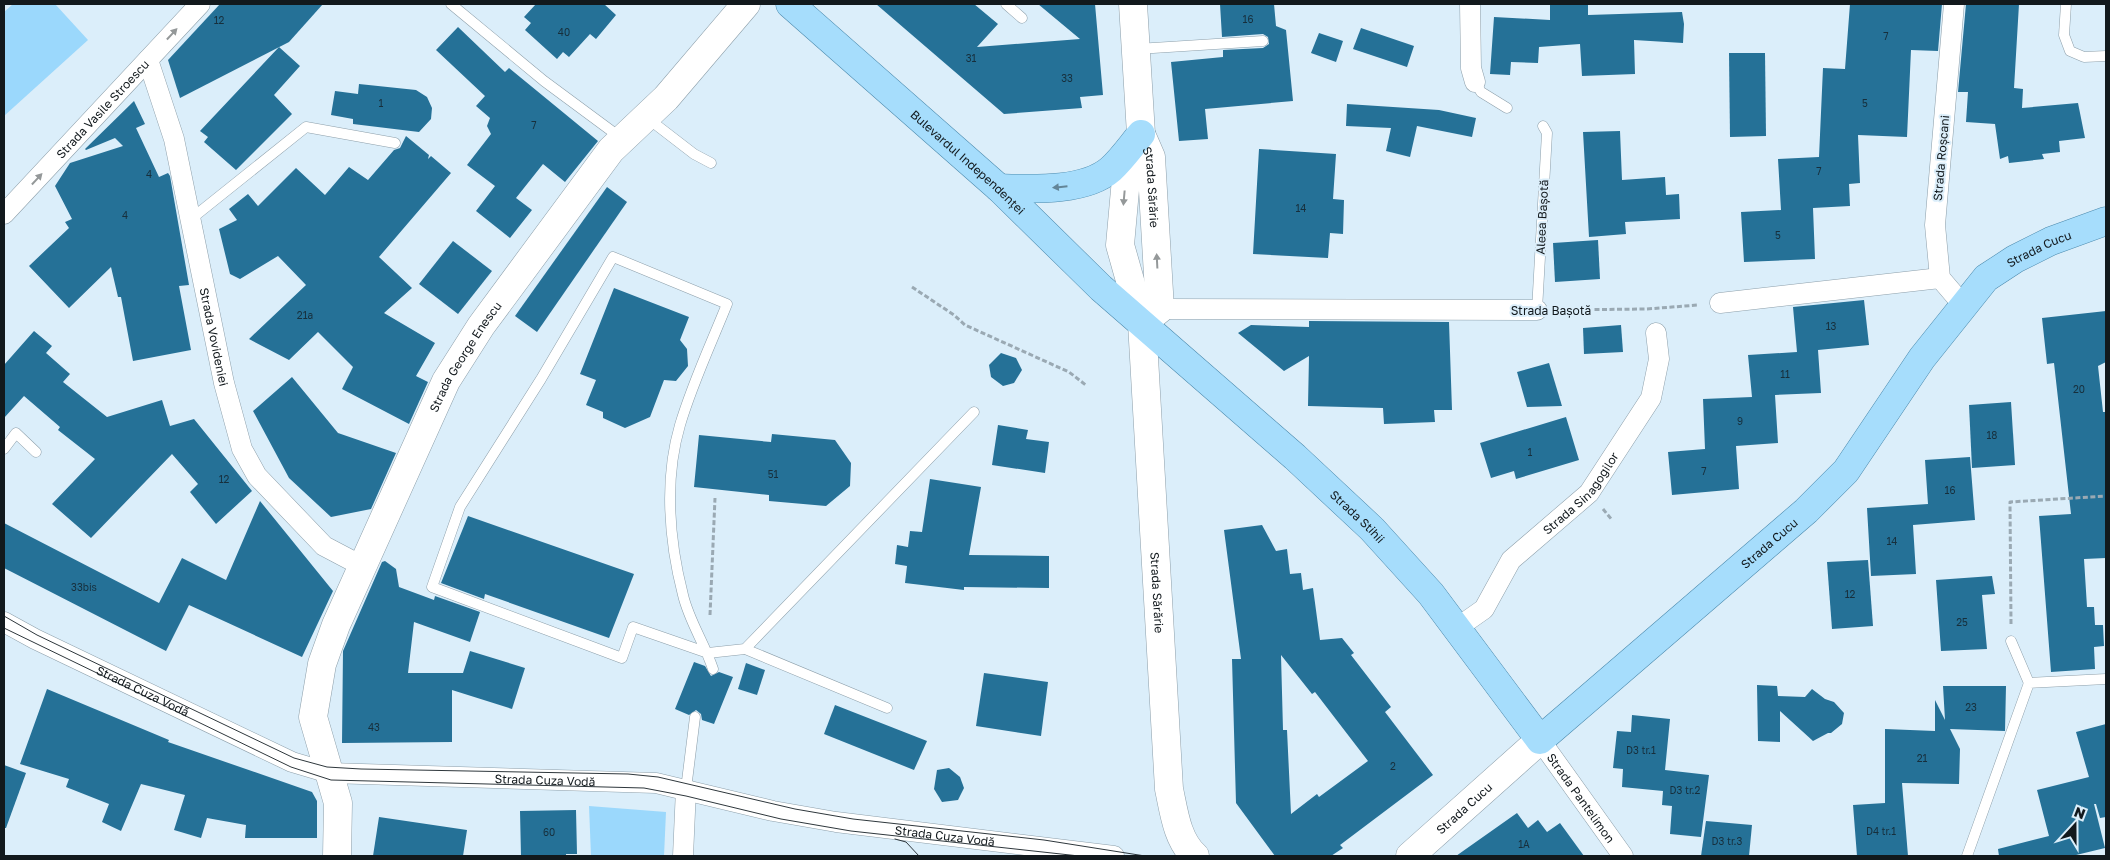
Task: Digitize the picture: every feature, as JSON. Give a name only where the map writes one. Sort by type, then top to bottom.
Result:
[{"type":"main road","name":"Bulevardul Independenței","points":[[790,4],[999,188],[1101,288],[1151,316]]},
{"type":"main road","points":[[999,188],[1044,189],[1078,185],[1109,171],[1141,134]]},
{"type":"main road","name":"Strada Cucu","points":[[1540,740],[1806,510],[1846,471],[1922,358],[1986,278],[2015,259],[2051,241],[2106,221]]},
{"type":"main road","name":"Strada Stihii","points":[[1151,316],[1295,457],[1372,529],[1431,594],[1540,740]]},
{"type":"street","name":"Strada Vasile Stroescu","points":[[4,214],[200,4]]},
{"type":"street","name":"Strada George Enescu","points":[[337,856],[338,803],[313,717],[322,664],[336,625],[446,381],[481,326],[611,150],[666,98],[746,4]]},
{"type":"street","name":"Strada Sărărie","points":[[1133,4],[1141,134],[1151,157],[1151,316],[1169,789],[1179,832],[1188,850],[1195,856]]},
{"type":"street","points":[[1470,4],[1471,68],[1475,82]]},
{"type":"street","name":"Strada Roșcani","points":[[1940,278],[1935,226],[1954,4]]},
{"type":"street","name":"Strada Vovideniei","points":[[148,60],[174,139],[224,383],[242,449],[258,476],[324,546],[362,566]]},
{"type":"street","name":"Strada Sărărie","points":[[1141,134],[1126,179],[1120,245],[1151,316]]},
{"type":"street","points":[[1720,304],[1940,278],[1963,305]]},
{"type":"street","name":"Strada Bașotă","points":[[1151,316],[1537,310]]},
{"type":"street","name":"Strada Sinagogilor","points":[[1457,628],[1484,609],[1510,560],[1589,493],[1651,398],[1659,359],[1656,332]]},
{"type":"street","name":"Strada Cuza Vodă","points":[[4,622],[292,762],[329,773],[656,783],[773,811],[836,822],[1114,856]]},
{"type":"street","name":"Strada Cucu","points":[[1410,856],[1540,740]]},
{"type":"street","name":"Strada Pantelimon","points":[[1540,740],[1622,856]]},
{"type":"street","points":[[683,856],[686,789]]},
{"type":"lane","points":[[452,4],[544,81],[622,139]]},
{"type":"lane","points":[[1006,4],[1022,18]]},
{"type":"lane","points":[[2066,4],[2064,35],[2070,51],[2084,57],[2106,56]]},
{"type":"lane","points":[[1136,49],[1263,40]]},
{"type":"lane","points":[[1475,82],[1481,92],[1507,108]]},
{"type":"lane","points":[[645,117],[694,154],[711,163]]},
{"type":"lane","name":"Aleea Bașotă","points":[[1537,310],[1547,133],[1543,126]]},
{"type":"lane","points":[[191,219],[306,127],[395,143]]},
{"type":"lane","points":[[713,670],[708,653],[683,597],[671,532],[671,476],[680,425],[727,304],[613,257],[541,379],[460,507],[432,587],[622,658],[633,627],[708,653],[745,650],[888,708]]},
{"type":"lane","points":[[745,650],[974,412]]},
{"type":"lane","points":[[4,449],[16,433],[36,452]]},
{"type":"lane","points":[[1967,856],[2029,683],[2011,641]]},
{"type":"lane","points":[[2029,683],[2106,679]]},
{"type":"lane","points":[[686,789],[695,718]]},
{"type":"path","points":[[912,287],[965,325],[1069,372],[1087,386]]},
{"type":"path","name":"Strada Bașotă","points":[[1537,310],[1647,309],[1720,304]]},
{"type":"path","points":[[2011,641],[2010,502],[2106,496]]},
{"type":"path","points":[[708,653],[715,498]]},
{"type":"shaded area","points":[[13,4],[55,4],[88,40],[4,116],[4,12]]},
{"type":"shaded area","points":[[589,806],[666,812],[664,856],[591,856]]},
{"type":"building","points":[[220,4],[323,4],[289,42],[180,98],[168,60]]},
{"type":"building","points":[[536,4],[604,4],[616,15],[596,39],[590,34],[569,57],[563,52],[557,59],[525,30],[531,23],[524,17]]},
{"type":"building","points":[[876,4],[974,4],[998,24],[977,47],[1080,39],[1038,4],[1095,4],[1103,95],[1080,97],[1082,108],[1004,114]]},
{"type":"building","points":[[1220,4],[1274,4],[1276,26],[1286,30],[1293,101],[1205,109],[1208,139],[1179,141],[1171,62],[1223,57],[1223,50],[1263,48],[1269,44],[1268,37],[1263,34],[1222,37]]},
{"type":"building","points":[[1550,4],[1588,4],[1588,15],[1682,12],[1684,24],[1683,43],[1634,40],[1635,74],[1582,76],[1580,44],[1539,47],[1538,63],[1511,62],[1510,75],[1490,74],[1494,17],[1550,20]]},
{"type":"building","points":[[1850,4],[1942,4],[1938,51],[1911,50],[1907,137],[1858,135],[1860,183],[1849,184],[1850,206],[1813,208],[1815,259],[1744,262],[1741,212],[1781,210],[1778,159],[1819,157],[1823,68],[1845,69]]},
{"type":"building","points":[[1966,4],[2019,4],[2014,88],[2023,89],[2022,108],[2078,103],[2085,138],[2059,141],[2060,152],[2042,154],[2044,159],[2009,163],[2008,156],[2000,159],[1995,124],[1966,122],[1968,92],[1958,92]]},
{"type":"building","points":[[458,27],[505,72],[509,68],[598,141],[565,182],[543,164],[516,198],[532,210],[510,238],[476,211],[495,186],[467,165],[491,134],[487,126],[490,118],[476,106],[485,96],[436,50]]},
{"type":"building","points":[[1361,28],[1414,46],[1407,67],[1353,49]]},
{"type":"building","points":[[1319,33],[1343,41],[1336,62],[1311,53]]},
{"type":"building","points":[[279,47],[300,66],[274,95],[292,114],[236,170],[204,142],[208,137],[200,131]]},
{"type":"building","points":[[1729,53],[1765,53],[1766,136],[1730,137]]},
{"type":"building","points":[[359,84],[416,90],[427,97],[432,108],[431,119],[419,132],[353,124],[353,119],[331,115],[335,91],[358,94]]},
{"type":"building","points":[[134,101],[145,124],[136,128],[159,177],[168,173],[170,176],[189,285],[179,286],[191,350],[133,361],[121,297],[118,297],[111,267],[69,308],[29,266],[69,228],[65,222],[72,219],[55,186],[70,163],[123,146],[115,138],[85,149]]},
{"type":"building","points":[[1347,104],[1439,110],[1476,118],[1472,137],[1417,126],[1410,157],[1386,151],[1391,128],[1346,126]]},
{"type":"building","points":[[1620,131],[1622,180],[1665,177],[1666,195],[1679,194],[1680,219],[1625,222],[1626,234],[1589,237],[1583,132]]},
{"type":"building","points":[[406,136],[429,155],[428,159],[431,156],[451,173],[379,257],[412,288],[384,313],[435,343],[416,376],[428,382],[409,424],[342,389],[353,367],[318,332],[289,360],[249,339],[306,285],[278,256],[240,279],[230,274],[219,229],[237,220],[229,209],[248,194],[258,206],[296,168],[325,195],[349,167],[368,180],[394,150],[400,148]]},
{"type":"building","points":[[1259,149],[1336,154],[1333,199],[1344,200],[1343,234],[1330,233],[1328,258],[1253,254]]},
{"type":"building","points":[[607,187],[627,202],[537,332],[515,316]]},
{"type":"building","points":[[1598,240],[1600,279],[1555,282],[1553,243]]},
{"type":"building","points":[[453,241],[492,271],[458,314],[419,284]]},
{"type":"building","points":[[614,288],[689,317],[680,340],[687,349],[688,366],[676,381],[664,380],[650,417],[625,428],[603,418],[603,412],[586,405],[596,380],[580,374]]},
{"type":"building","points":[[1864,300],[1869,345],[1818,350],[1821,393],[1775,395],[1778,443],[1736,446],[1739,489],[1672,495],[1668,452],[1705,449],[1703,399],[1752,397],[1748,355],[1797,352],[1793,307]]},
{"type":"building","points":[[2106,311],[2106,362],[2098,366],[2103,412],[2106,412],[2106,558],[2084,559],[2087,607],[2094,607],[2095,625],[2103,625],[2104,646],[2094,647],[2095,669],[2051,672],[2039,516],[2071,514],[2054,363],[2047,364],[2042,318]]},
{"type":"building","points":[[1309,321],[1449,322],[1452,410],[1434,410],[1435,422],[1384,424],[1383,408],[1308,406],[1309,356],[1284,371],[1238,333],[1251,325],[1309,327]]},
{"type":"building","points":[[1621,325],[1623,352],[1584,354],[1583,328]]},
{"type":"building","points":[[34,331],[52,346],[46,353],[70,374],[63,382],[107,417],[162,400],[170,426],[194,419],[252,491],[216,524],[190,492],[198,484],[172,454],[91,538],[52,504],[95,459],[58,430],[60,427],[24,396],[4,418],[4,365]]},
{"type":"building","points":[[1001,353],[1016,358],[1022,370],[1014,383],[1003,386],[991,377],[989,365]]},
{"type":"building","points":[[1549,363],[1562,406],[1527,407],[1517,372]]},
{"type":"building","points":[[292,377],[338,433],[396,453],[371,509],[331,517],[289,478],[253,411]]},
{"type":"building","points":[[2011,402],[2015,465],[1972,468],[1969,405]]},
{"type":"building","points":[[1566,417],[1579,460],[1516,479],[1514,471],[1491,478],[1480,443]]},
{"type":"building","points":[[998,425],[1028,430],[1026,439],[1049,442],[1045,473],[992,465]]},
{"type":"building","points":[[772,434],[835,440],[851,463],[850,486],[826,506],[769,501],[769,495],[694,487],[699,435],[771,442]]},
{"type":"building","points":[[1970,457],[1975,520],[1913,525],[1916,574],[1871,576],[1867,508],[1928,504],[1925,460]]},
{"type":"building","points":[[930,479],[981,487],[969,555],[1049,556],[1049,588],[964,587],[964,590],[905,583],[907,566],[895,564],[897,545],[908,547],[910,531],[922,532]]},
{"type":"building","points":[[260,501],[333,591],[302,657],[189,605],[166,651],[4,568],[4,523],[159,603],[182,558],[226,580]]},
{"type":"building","points":[[468,516],[634,574],[609,638],[485,594],[484,599],[441,583]]},
{"type":"building","points":[[1262,525],[1276,551],[1287,549],[1290,574],[1301,573],[1303,590],[1313,588],[1320,640],[1342,638],[1354,653],[1351,655],[1391,707],[1385,712],[1433,775],[1340,845],[1343,848],[1331,856],[1275,856],[1236,803],[1232,659],[1241,659],[1224,530]],"holes":[[[1281,655],[1312,694],[1315,692],[1368,761],[1319,797],[1317,794],[1291,814],[1287,730],[1283,730]]]},
{"type":"building","points":[[1868,560],[1873,626],[1832,629],[1827,562]]},
{"type":"building","points":[[385,561],[396,569],[399,587],[434,600],[435,596],[480,612],[470,642],[414,622],[408,673],[463,673],[470,651],[525,668],[512,709],[452,690],[452,742],[342,743],[343,651],[382,562]]},
{"type":"building","points":[[1992,576],[1995,594],[1982,595],[1987,649],[1941,651],[1936,580]]},
{"type":"building","points":[[694,662],[705,666],[711,676],[719,672],[733,677],[714,724],[702,720],[701,714],[696,710],[689,715],[675,709]]},
{"type":"building","points":[[746,663],[765,670],[757,695],[738,689]]},
{"type":"building","points":[[984,673],[1048,682],[1041,736],[976,726]]},
{"type":"building","points":[[1757,685],[1777,686],[1778,696],[1805,697],[1812,689],[1825,699],[1834,702],[1844,713],[1842,724],[1831,733],[1813,741],[1780,711],[1780,742],[1758,741]]},
{"type":"building","points":[[1943,686],[2006,686],[2005,731],[1950,729],[1960,749],[1959,784],[1902,783],[1908,856],[1857,856],[1853,805],[1885,803],[1885,729],[1935,731],[1935,700],[1945,720]]},
{"type":"building","points":[[47,689],[169,740],[168,742],[312,792],[317,801],[317,838],[245,838],[246,825],[207,818],[201,838],[174,830],[185,795],[141,784],[121,831],[102,822],[109,804],[66,787],[69,779],[20,764]]},
{"type":"building","points":[[835,705],[927,741],[914,770],[824,734]]},
{"type":"building","points":[[1632,715],[1670,719],[1665,770],[1709,775],[1701,837],[1670,834],[1672,806],[1662,805],[1663,791],[1622,787],[1623,769],[1613,768],[1617,731],[1631,732]]},
{"type":"building","points":[[2106,724],[2106,817],[2100,818],[2096,804],[2094,804],[2105,848],[2072,856],[1999,856],[1998,849],[2049,836],[2037,790],[2089,777],[2076,732]]},
{"type":"building","points":[[4,765],[26,773],[6,828],[4,828]]},
{"type":"building","points":[[949,768],[960,777],[964,788],[958,800],[942,802],[934,789],[937,770]]},
{"type":"building","points":[[576,810],[577,854],[566,854],[566,856],[521,856],[520,811]]},
{"type":"building","points":[[1517,813],[1528,828],[1538,820],[1547,832],[1560,823],[1584,856],[1456,856]]},
{"type":"building","points":[[379,817],[467,830],[463,856],[373,856]]},
{"type":"building","points":[[1706,821],[1752,825],[1749,856],[1701,856]]},
{"type":"tram line","points":[[4,616],[37,635],[294,758],[327,767],[628,774],[658,777],[795,809],[853,819],[1044,840],[1145,856]]},
{"type":"tram line","points":[[4,628],[291,767],[331,780],[644,788],[781,819],[851,831],[1079,856]]},
{"type":"tram line","points":[[895,839],[906,842],[919,856]]}]
